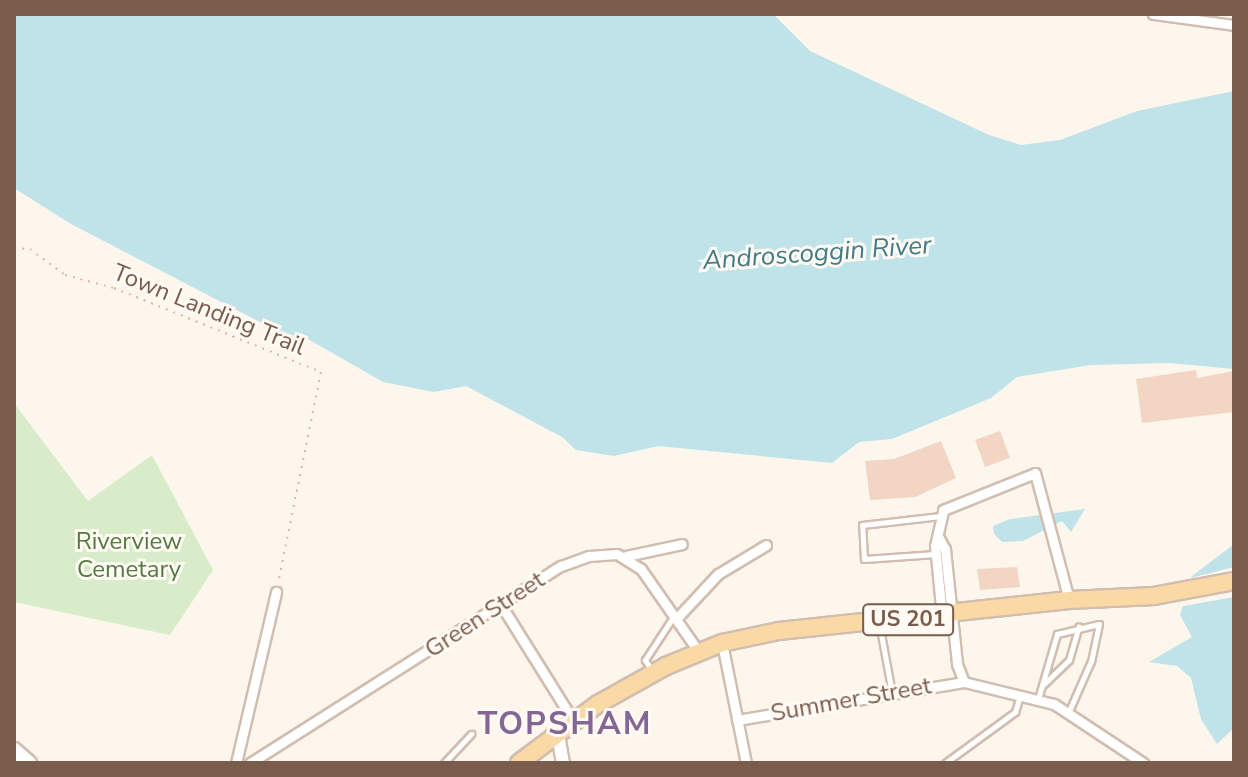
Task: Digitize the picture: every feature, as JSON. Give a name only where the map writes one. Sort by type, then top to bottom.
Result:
[{"type":"main road","name":"US 201","points":[[519,763],[574,722],[654,672],[722,643],[779,631],[947,617],[1069,600],[1120,600],[1234,581]]},
{"type":"main road","points":[[14,750],[29,763]]},
{"type":"street","points":[[1153,14],[1234,25]]},
{"type":"street","points":[[947,617],[936,554],[940,516],[954,503],[1035,473],[1069,600]]},
{"type":"street","points":[[938,536],[945,549],[947,617]]},
{"type":"street","name":"Green Street","points":[[250,763],[561,566],[589,556],[626,556],[682,544]]},
{"type":"street","points":[[675,618],[718,574],[766,545]]},
{"type":"street","points":[[626,556],[699,652]]},
{"type":"street","points":[[236,763],[276,592]]},
{"type":"street","points":[[501,605],[574,722]]},
{"type":"street","name":"Summer Street","points":[[947,617],[964,682]]},
{"type":"street","name":"Summer Street","points":[[722,643],[746,763]]},
{"type":"street","name":"Summer Street","points":[[737,720],[964,682],[1038,699],[1069,711],[1143,763]]},
{"type":"street","points":[[558,735],[563,763]]},
{"type":"lane","points":[[936,554],[864,559],[862,525],[940,516]]},
{"type":"lane","points":[[654,672],[645,660],[675,618]]},
{"type":"lane","points":[[879,622],[892,693]]},
{"type":"lane","points":[[1038,699],[1057,634],[1092,623],[1101,631],[1069,711]]},
{"type":"lane","points":[[1043,684],[1069,660],[1079,626]]},
{"type":"lane","points":[[945,763],[1015,712],[1020,695]]},
{"type":"lane","points":[[444,763],[471,734]]},
{"type":"path","name":"Town Landing Trail","points":[[14,248],[30,249],[65,275],[114,288],[321,372],[276,592]]},
{"type":"green space","name":"Riverview Cemetary","points":[[14,403],[88,501],[152,455],[213,570],[170,635],[14,602]]},
{"type":"water","name":"Androscoggin River","points":[[14,14],[773,14],[810,51],[989,135],[1021,145],[1060,140],[1137,111],[1234,91],[1234,369],[1170,363],[1091,365],[1017,377],[991,398],[892,439],[859,442],[832,463],[658,446],[614,456],[576,450],[562,437],[466,386],[434,392],[383,382],[306,338],[281,333],[71,224],[14,188]]},
{"type":"water","points":[[1085,509],[1071,532],[1062,521],[1023,541],[1002,542],[994,534],[993,526],[1010,519]]},
{"type":"water","points":[[1234,544],[1234,728],[1217,744],[1201,719],[1191,678],[1177,666],[1149,662],[1192,637],[1180,615],[1192,576]]},
{"type":"pier","points":[[1234,567],[1234,597],[1178,607],[1187,579]]},
{"type":"building","points":[[1196,370],[1197,378],[1234,371],[1234,412],[1142,423],[1136,379]]},
{"type":"building","points":[[1000,431],[1010,458],[985,467],[975,440]]},
{"type":"building","points":[[941,441],[956,478],[915,497],[870,500],[865,461],[894,459]]},
{"type":"building","points":[[1017,567],[1020,587],[980,590],[977,569]]},
{"type":"district","name":"TOPSHAM","points":[[565,724]]}]
